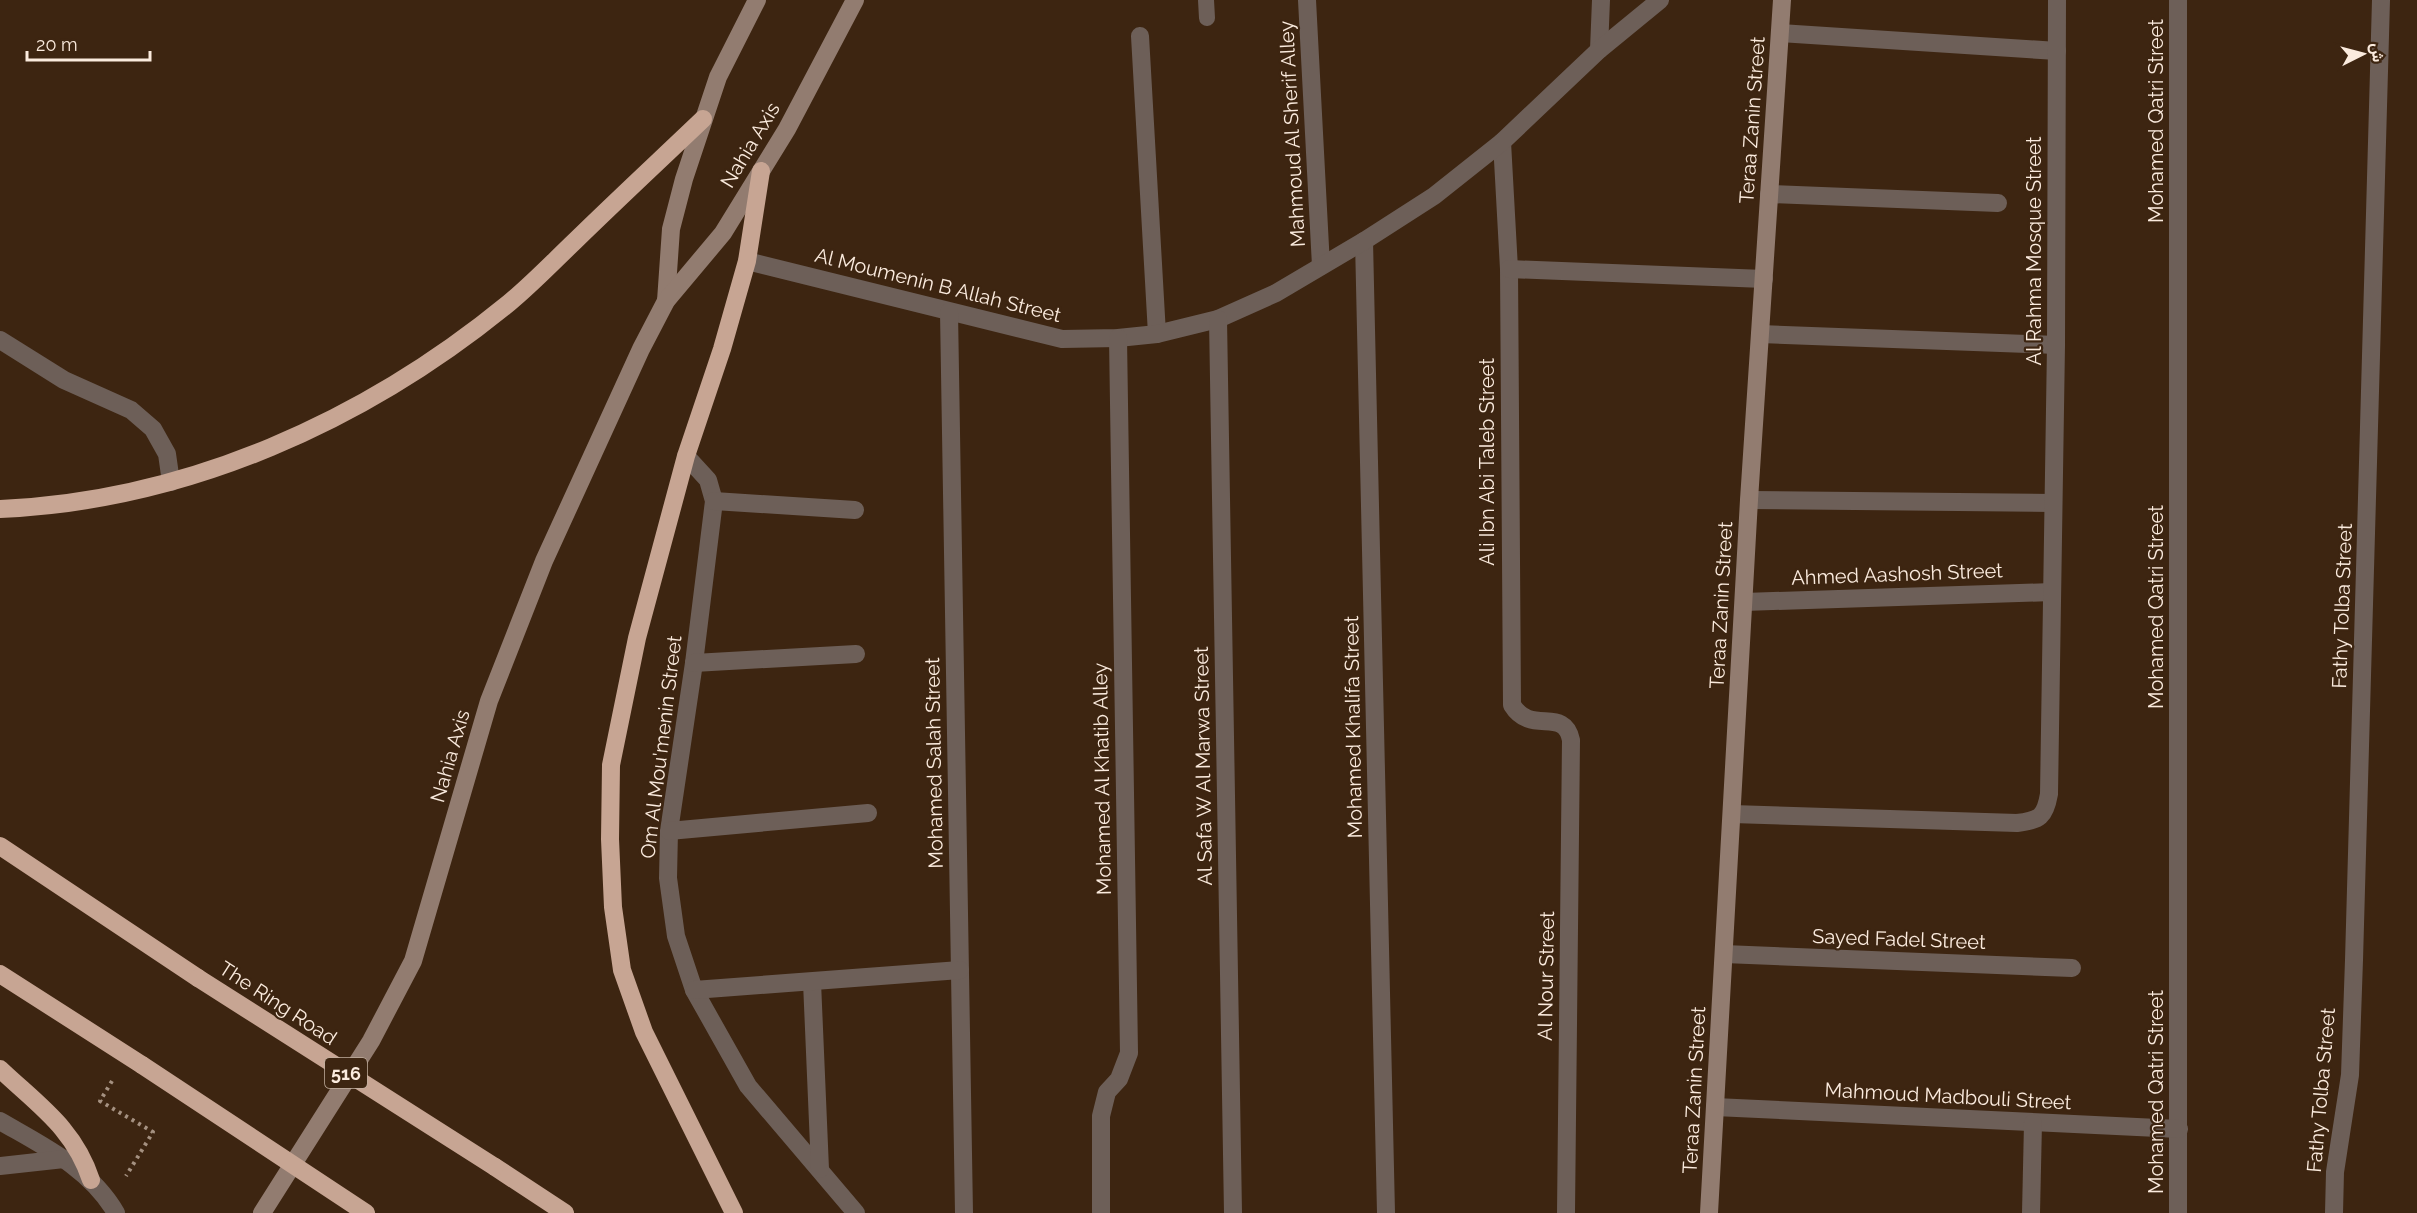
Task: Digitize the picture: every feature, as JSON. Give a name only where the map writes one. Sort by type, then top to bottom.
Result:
[{"type":"highway","points":[[0,509],[99,498],[171,482],[244,458],[316,429],[384,392],[449,350],[510,302],[703,119]]},
{"type":"highway","points":[[735,1213],[644,1032],[622,970],[613,906],[610,838],[611,765],[637,638],[686,456],[722,349],[747,261],[761,171]]},
{"type":"highway","name":"The Ring Road","points":[[0,846],[198,978],[565,1213]]},
{"type":"highway","points":[[0,974],[366,1213]]},
{"type":"highway","points":[[0,1069],[63,1128],[78,1148],[91,1180]]},
{"type":"main road","name":"Nahia Axis","points":[[666,301],[671,229],[703,119],[718,77],[757,0]]},
{"type":"main road","name":"Nahia Axis","points":[[262,1213],[371,1041],[413,961],[489,701],[544,561],[636,359],[666,301],[723,233],[788,129],[855,0]]},
{"type":"main road","name":"Teraa Zanin Street","points":[[1709,1213],[1749,500],[1782,0]]},
{"type":"street","name":"Mahmoud Al Sherif Alley","points":[[1307,0],[1321,266]]},
{"type":"street","points":[[1599,50],[1601,0]]},
{"type":"street","name":"Al Moumenin B Allah Street","points":[[747,261],[1062,339],[1118,338],[1157,334],[1218,319],[1276,293],[1365,241],[1434,196],[1502,142],[1599,50],[1660,0]]},
{"type":"street","name":"Al Rahma Mosque Street","points":[[1731,814],[2017,823],[2034,821],[2046,811],[2049,794],[2056,345],[2057,0]]},
{"type":"street","name":"Mohamed Qatri Street","points":[[2178,0],[2178,1213]]},
{"type":"street","name":"Fathy Tolba Street","points":[[2334,1213],[2335,1172],[2350,1076],[2381,0]]},
{"type":"street","points":[[1780,33],[2057,51]]},
{"type":"street","points":[[1140,36],[1157,334]]},
{"type":"street","name":"Ali Ibn Abi Taleb Street","points":[[1502,142],[1509,269],[1512,705],[1521,717],[1559,723],[1569,733],[1571,740]]},
{"type":"street","points":[[1769,194],[1998,203]]},
{"type":"street","name":"Mohamed Khalifa Street","points":[[1365,241],[1386,1213]]},
{"type":"street","points":[[1509,269],[1764,279]]},
{"type":"street","name":"Mohamed Salah Street","points":[[949,312],[964,1213]]},
{"type":"street","name":"Al Safa W Al Marwa Street","points":[[1218,319],[1233,1213]]},
{"type":"street","points":[[1760,334],[2056,345]]},
{"type":"street","name":"Mohamed Al Khatib Alley","points":[[1101,1213],[1100,1131],[1103,1109],[1107,1092],[1119,1079],[1129,1053],[1118,338]]},
{"type":"street","points":[[0,340],[64,380],[131,410],[153,429],[167,454],[171,482]]},
{"type":"street","points":[[686,456],[708,480],[714,501],[855,510]]},
{"type":"street","points":[[1749,500],[2053,503]]},
{"type":"street","name":"Om Al Mou'menin Street","points":[[714,501],[694,663],[669,831],[668,878],[676,936],[694,990],[748,1086],[856,1213]]},
{"type":"street","name":"Ahmed Aashosh Street","points":[[1744,602],[2052,592]]},
{"type":"street","points":[[694,663],[856,654]]},
{"type":"street","name":"Al Nour Street","points":[[1566,1213],[1571,740]]},
{"type":"street","points":[[669,831],[868,813]]},
{"type":"street","name":"Sayed Fadel Street","points":[[1724,954],[2072,969]]},
{"type":"street","points":[[694,990],[960,970]]},
{"type":"street","points":[[812,982],[819,1169]]},
{"type":"street","name":"Mahmoud Madbouli Street","points":[[1715,1107],[2179,1129]]},
{"type":"street","points":[[0,1121],[64,1159],[91,1180],[112,1208]]},
{"type":"street","points":[[2031,1213],[2033,1122]]},
{"type":"street","points":[[0,1166],[64,1159]]},
{"type":"lane","points":[[1206,0],[1207,18]]},
{"type":"path","points":[[100,1101],[153,1132],[112,1208]]}]
